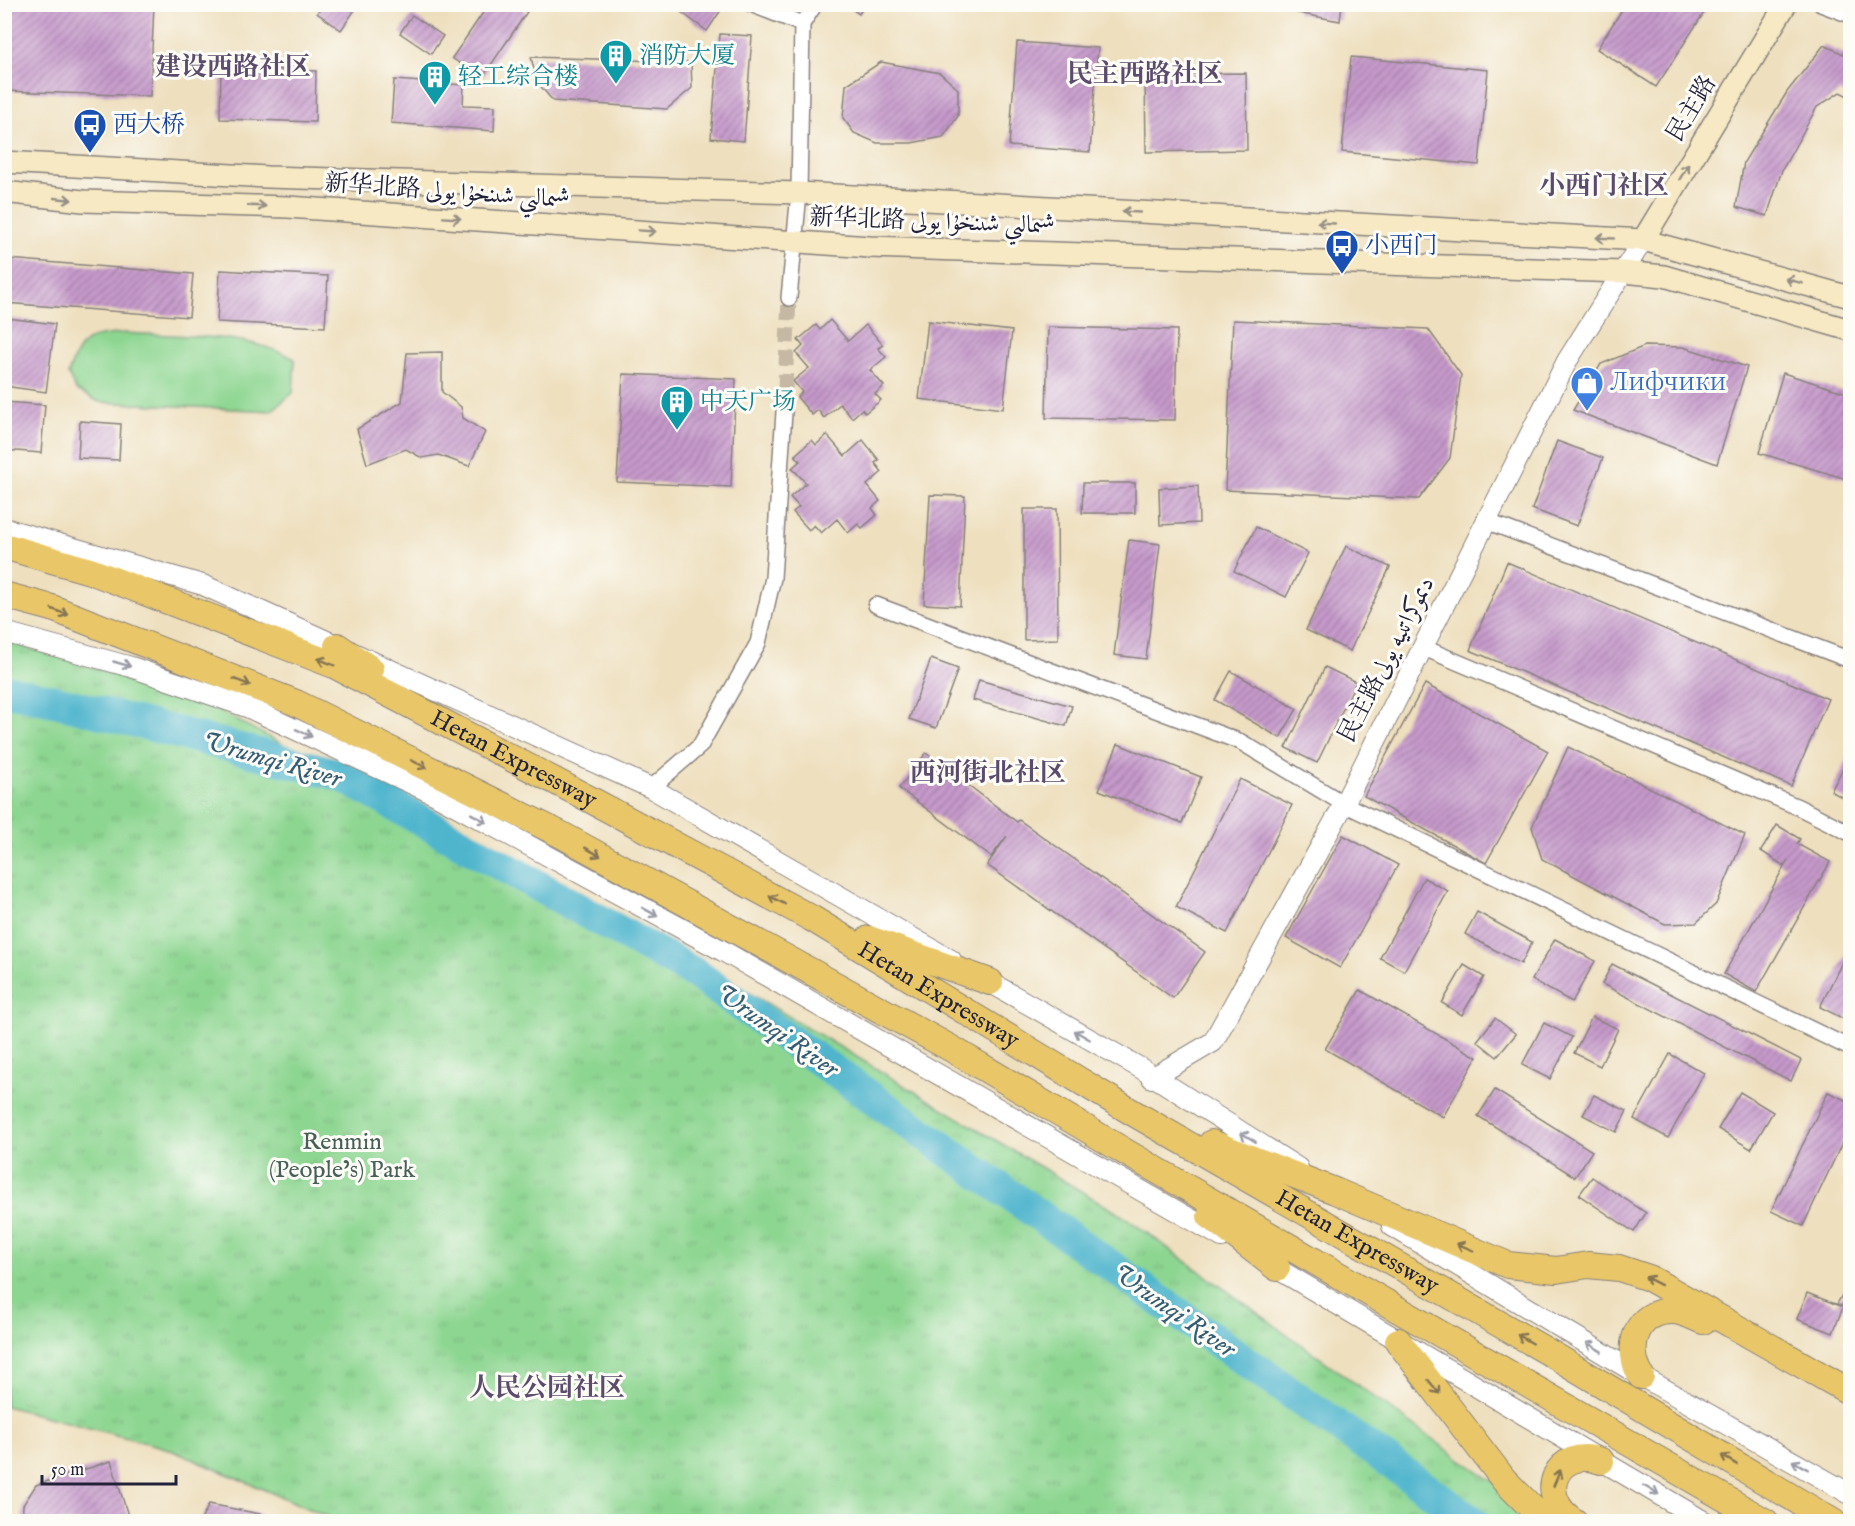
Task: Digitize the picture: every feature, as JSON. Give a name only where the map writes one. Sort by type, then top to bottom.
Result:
[{"type":"highway","name":"Hetan Expressway","points":[[4,546],[90,571],[334,666],[811,918],[1130,1111],[1550,1353],[1833,1521]]},
{"type":"highway","name":"Hetan Expressway","points":[[4,595],[52,608],[296,703],[549,828],[952,1049],[1134,1157],[1766,1521]]},
{"type":"highway","points":[[338,646],[459,731]]},
{"type":"highway","points":[[811,918],[990,982]]},
{"type":"highway","points":[[1130,1111],[1335,1191],[1508,1265],[1556,1270],[1598,1266],[1619,1268],[1649,1278],[1851,1392]]},
{"type":"highway","points":[[1134,1157],[1277,1268]]},
{"type":"highway","points":[[1641,1376],[1632,1352],[1634,1339],[1648,1318],[1660,1312],[1672,1311],[1703,1321],[1851,1404]]},
{"type":"highway","points":[[1398,1341],[1504,1480],[1546,1521]]},
{"type":"highway","points":[[1575,1521],[1558,1508],[1553,1498],[1555,1477],[1570,1461],[1580,1457],[1601,1461]]},
{"type":"main road","name":"民主路","points":[[1643,240],[1786,4]]},
{"type":"main road","name":"新华北路 شىمالىي شىنخۇا يولى","points":[[4,162],[267,177],[799,193],[1643,240],[1851,297]]},
{"type":"main road","name":"新华北路 شىمالىي شىنخۇا يولى","points":[[4,192],[83,201],[288,207],[882,247],[1623,272],[1664,276],[1851,330]]},
{"type":"street","points":[[751,4],[802,24]]},
{"type":"street","points":[[789,298],[799,193],[802,24],[815,4]]},
{"type":"street","points":[[1821,4],[1851,15]]},
{"type":"street","name":"民主路دىموكراتىيە يولى","points":[[1152,1078],[1213,1041],[1344,804],[1567,361],[1643,240]]},
{"type":"street","points":[[651,788],[700,746],[758,642],[773,578],[784,412]]},
{"type":"street","points":[[1486,521],[1851,660]]},
{"type":"street","points":[[4,528],[203,585],[651,788],[990,982],[1152,1078],[1641,1376],[1851,1494]]},
{"type":"street","points":[[876,605],[1241,742],[1344,804],[1851,1048]]},
{"type":"street","points":[[4,632],[130,667],[247,707],[436,795],[723,951],[1277,1268],[1705,1521]]},
{"type":"street","points":[[1422,647],[1798,807],[1851,833]]},
{"type":"green space","points":[[125,333],[212,337],[276,350],[295,359],[293,393],[271,411],[99,402],[76,390],[68,374],[82,345],[94,338]]},
{"type":"green space","name":"Renmin (People’s) Park","points":[[4,641],[194,698],[671,946],[1126,1218],[1460,1459],[1552,1521],[338,1521],[166,1448],[5,1406]]},
{"type":"building","points":[[4,4],[154,4],[150,96],[4,91]]},
{"type":"building","points":[[323,4],[359,4],[341,30],[317,13]]},
{"type":"building","points":[[489,4],[516,4],[527,12],[482,78],[452,58]]},
{"type":"building","points":[[670,4],[720,4],[723,7],[707,31]]},
{"type":"building","points":[[845,4],[866,4],[859,14]]},
{"type":"building","points":[[1298,4],[1342,4],[1340,21],[1297,13]]},
{"type":"building","points":[[1625,5],[1709,5],[1656,87],[1597,49]]},
{"type":"building","points":[[412,15],[443,36],[431,54],[400,33]]},
{"type":"building","points":[[720,34],[752,36],[744,141],[711,138]]},
{"type":"building","points":[[1017,42],[1098,48],[1090,152],[1009,146]]},
{"type":"building","points":[[1824,45],[1850,57],[1850,97],[1840,92],[1817,107],[1782,170],[1767,216],[1736,207],[1744,162],[1787,92]]},
{"type":"building","name":"消防大厦","points":[[531,57],[691,62],[692,88],[667,109],[553,101],[537,82]]},
{"type":"building","points":[[1351,57],[1488,70],[1479,165],[1342,152]]},
{"type":"building","points":[[881,62],[940,73],[958,89],[958,116],[943,137],[911,143],[877,143],[854,133],[843,118],[846,85]]},
{"type":"building","points":[[221,68],[316,71],[315,122],[220,119]]},
{"type":"building","points":[[1246,73],[1247,150],[1146,152],[1145,74]]},
{"type":"building","name":"轻工综合楼","points":[[394,80],[464,85],[463,105],[495,106],[494,131],[391,123]]},
{"type":"building","points":[[8,259],[193,274],[189,317],[4,303]]},
{"type":"building","points":[[220,270],[328,276],[325,327],[217,322]]},
{"type":"building","points":[[7,318],[55,324],[46,392],[4,386]]},
{"type":"building","points":[[830,320],[848,341],[866,325],[883,345],[878,348],[886,357],[870,370],[884,386],[875,394],[881,400],[865,413],[862,409],[852,418],[840,404],[824,418],[818,410],[812,415],[797,397],[802,392],[793,381],[809,368],[796,353],[803,346],[798,340],[816,325],[820,330]]},
{"type":"building","points":[[1233,320],[1428,329],[1461,375],[1450,458],[1419,499],[1225,490]]},
{"type":"building","points":[[928,321],[1012,331],[1003,409],[919,399]]},
{"type":"building","points":[[1048,327],[1177,330],[1175,420],[1046,418]]},
{"type":"building","points":[[1645,346],[1683,347],[1747,367],[1717,464],[1573,410],[1601,364]]},
{"type":"building","points":[[442,352],[442,392],[461,407],[463,418],[485,432],[469,466],[438,455],[422,458],[406,449],[367,464],[357,429],[402,402],[407,353]]},
{"type":"building","points":[[1783,373],[1850,394],[1850,480],[1759,453]]},
{"type":"building","name":"中天广场","points":[[623,374],[736,379],[731,487],[617,482]]},
{"type":"building","points":[[4,402],[45,405],[41,453],[4,450]]},
{"type":"building","points":[[80,421],[121,424],[119,460],[78,458]]},
{"type":"building","points":[[827,435],[845,456],[863,440],[879,460],[875,463],[882,472],[867,485],[880,501],[872,508],[877,515],[862,528],[858,524],[848,533],[837,519],[821,533],[814,525],[809,530],[793,512],[799,507],[790,497],[806,483],[792,468],[800,461],[795,455],[812,440],[816,445]]},
{"type":"building","points":[[1557,441],[1603,458],[1577,526],[1532,509]]},
{"type":"building","points":[[1083,483],[1135,483],[1135,513],[1082,513]]},
{"type":"building","points":[[1198,486],[1199,523],[1160,525],[1159,488]]},
{"type":"building","points":[[930,495],[965,496],[960,606],[924,604]]},
{"type":"building","points":[[1024,509],[1057,509],[1058,639],[1024,640]]},
{"type":"building","points":[[1256,527],[1308,553],[1286,597],[1234,571]]},
{"type":"building","points":[[1129,540],[1160,544],[1146,659],[1114,655]]},
{"type":"building","points":[[1346,546],[1390,567],[1350,651],[1306,630]]},
{"type":"building","points":[[1507,562],[1828,699],[1791,786],[1470,650]]},
{"type":"building","points":[[931,659],[958,669],[936,728],[909,719]]},
{"type":"building","points":[[1325,667],[1356,682],[1317,763],[1286,748]]},
{"type":"building","points":[[1231,671],[1297,709],[1280,738],[1215,700]]},
{"type":"building","points":[[979,680],[1072,706],[1066,726],[973,700]]},
{"type":"building","points":[[1425,684],[1548,751],[1486,863],[1364,796]]},
{"type":"building","points":[[1118,744],[1201,777],[1182,823],[1099,790]]},
{"type":"building","points":[[1568,747],[1745,835],[1716,904],[1696,923],[1665,924],[1542,859],[1532,827]]},
{"type":"building","points":[[926,753],[1017,822],[1019,820],[1205,952],[1173,998],[987,865],[1007,836],[991,857],[899,788]]},
{"type":"building","points":[[1850,755],[1850,802],[1831,791]]},
{"type":"building","points":[[1240,779],[1292,805],[1227,933],[1176,907]]},
{"type":"building","points":[[1777,825],[1800,839],[1797,844],[1830,862],[1756,992],[1724,974],[1788,860],[1784,866],[1761,851]]},
{"type":"building","points":[[1343,835],[1398,865],[1340,968],[1286,938]]},
{"type":"building","points":[[1424,878],[1448,891],[1404,971],[1380,958]]},
{"type":"building","points":[[1477,912],[1532,942],[1521,964],[1465,934]]},
{"type":"building","points":[[1555,939],[1595,961],[1572,1002],[1532,980]]},
{"type":"building","points":[[1850,946],[1850,1010],[1846,1020],[1820,1007]]},
{"type":"building","points":[[1612,964],[1801,1060],[1791,1081],[1602,984]]},
{"type":"building","points":[[1464,965],[1484,977],[1462,1015],[1442,1003]]},
{"type":"building","points":[[1360,990],[1477,1057],[1443,1117],[1325,1049]]},
{"type":"building","points":[[1592,1017],[1618,1029],[1600,1066],[1574,1053]]},
{"type":"building","points":[[1495,1018],[1516,1034],[1497,1057],[1477,1041]]},
{"type":"building","points":[[1544,1023],[1572,1037],[1550,1079],[1522,1065]]},
{"type":"building","points":[[1670,1054],[1704,1073],[1668,1138],[1634,1119]]},
{"type":"building","points":[[1495,1090],[1592,1151],[1575,1177],[1478,1116]]},
{"type":"building","points":[[1740,1092],[1773,1112],[1751,1149],[1718,1129]]},
{"type":"building","points":[[1828,1092],[1850,1102],[1850,1126],[1803,1226],[1771,1211]]},
{"type":"building","points":[[1594,1095],[1627,1111],[1616,1132],[1583,1115]]},
{"type":"building","points":[[1592,1177],[1646,1213],[1634,1232],[1579,1195]]},
{"type":"building","points":[[1850,1281],[1850,1311],[1837,1304]]},
{"type":"building","points":[[1807,1293],[1843,1307],[1833,1333],[1797,1319]]},
{"type":"building","points":[[111,1461],[130,1522],[22,1522],[23,1505],[36,1485]]},
{"type":"building","points":[[209,1504],[260,1514],[261,1522],[200,1522]]},
{"type":"waterway","name":"Urumqi River","points":[[4,690],[59,702],[340,775],[696,974],[1474,1522]]},
{"type":"tunnel","points":[[784,412],[789,298]]},
{"type":"place","name":"消防大厦","points":[[616,85]]},
{"type":"place","name":"轻工综合楼","points":[[435,106]]},
{"type":"place","name":"西大桥","points":[[90,154]]},
{"type":"place","name":"小西门","points":[[1342,275]]},
{"type":"place","name":"Лифчики","points":[[1587,412]]},
{"type":"place","name":"中天广场","points":[[677,431]]},
{"type":"district","name":"建设西路社区","points":[[233,67]]},
{"type":"district","name":"民主西路社区","points":[[1145,74]]},
{"type":"district","name":"小西门社区","points":[[1604,186]]},
{"type":"district","name":"西河街北社区","points":[[988,773]]},
{"type":"district","name":"人民公园社区","points":[[547,1388]]}]
